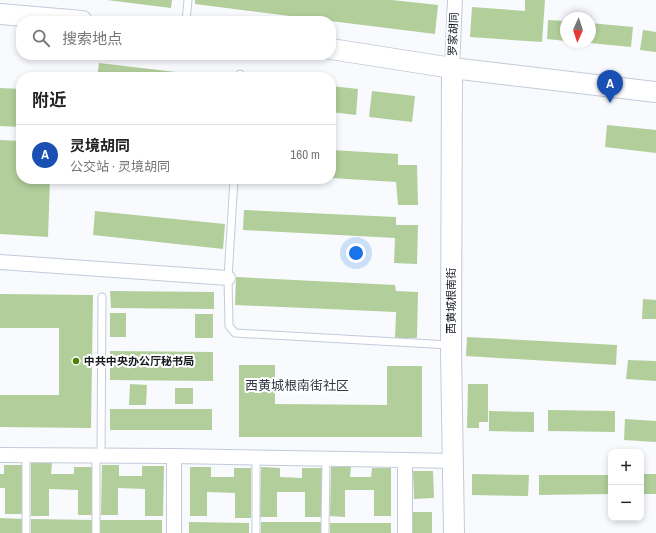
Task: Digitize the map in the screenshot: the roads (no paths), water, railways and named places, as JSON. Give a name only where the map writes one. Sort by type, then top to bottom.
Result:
[{"type":"main road","points":[[0,14],[23,16]]},
{"type":"main road","points":[[336,51],[452,68],[656,92]]},
{"type":"main road","name":"西黄城根南街","points":[[452,68],[451,345],[454,533]]},
{"type":"street","name":"罗家胡同","points":[[452,68],[455,0]]},
{"type":"street","points":[[0,262],[228,278]]},
{"type":"street","points":[[0,455],[256,457],[452,461]]},
{"type":"street","points":[[174,456],[174,533]]},
{"type":"street","points":[[405,460],[405,533]]},
{"type":"lane","points":[[186,16],[188,0]]},
{"type":"lane","points":[[234,184],[228,278],[229,326],[235,333],[451,345]]},
{"type":"lane","points":[[96,533],[102,297]]},
{"type":"lane","points":[[26,455],[26,533]]},
{"type":"lane","points":[[256,457],[256,533]]},
{"type":"lane","points":[[325,533],[326,459]]},
{"type":"place","name":"灵境胡同","points":[[610,103]]},
{"type":"place","name":"中共中央办公厅秘书局","points":[[76,361]]},
{"type":"district","name":"西黄城根南街社区","points":[[297,385]]}]
